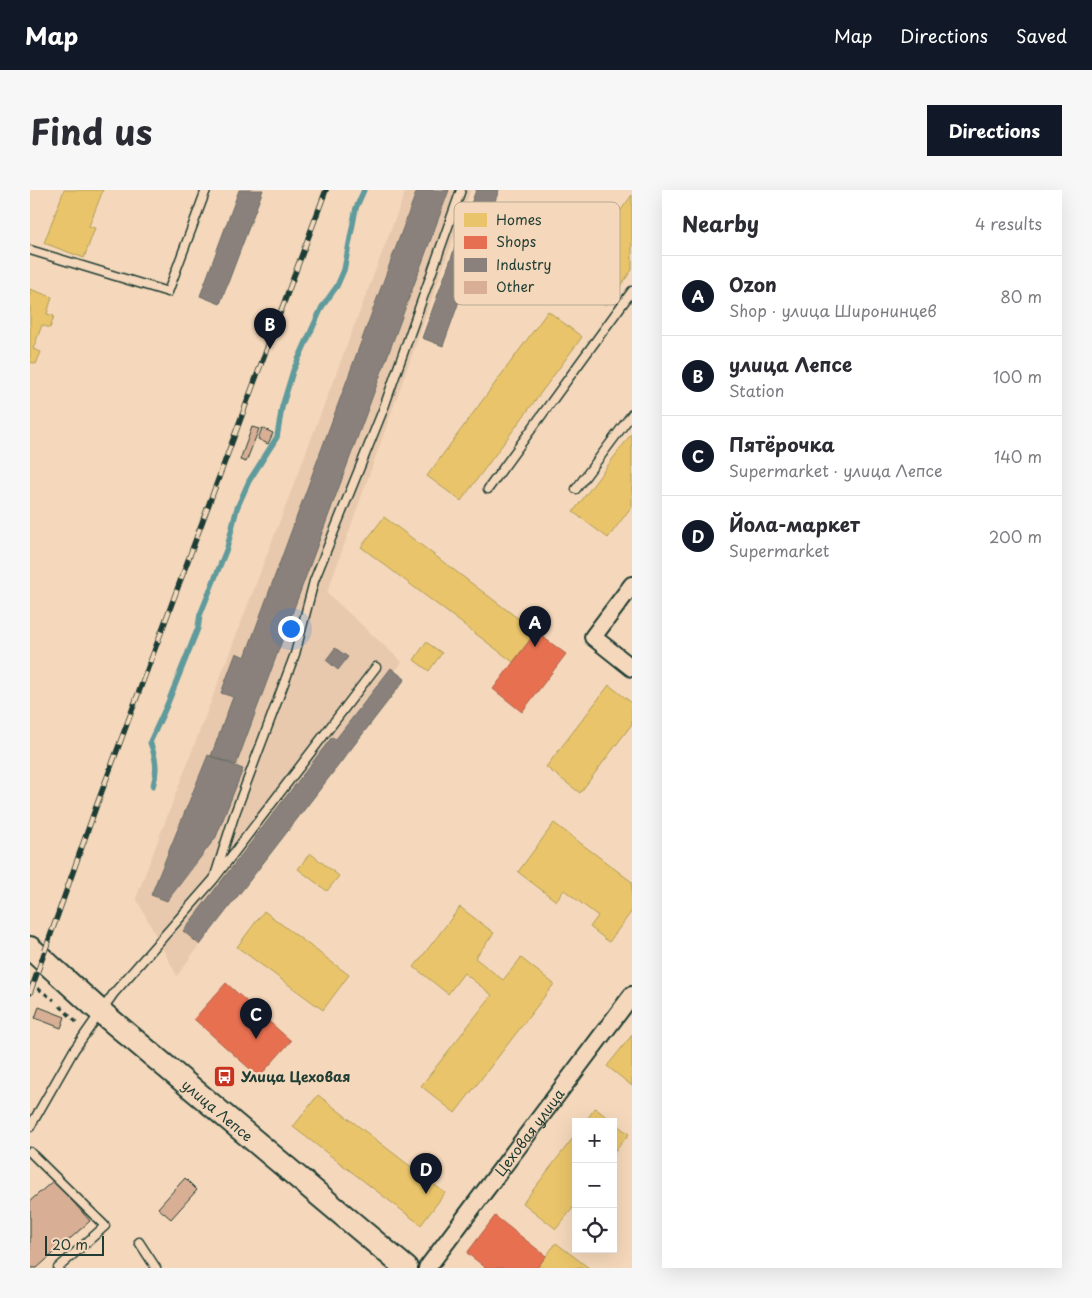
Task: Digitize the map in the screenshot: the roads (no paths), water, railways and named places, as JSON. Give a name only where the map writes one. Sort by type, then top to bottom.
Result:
[{"type":"main road","name":"улица Лепсе","points":[[30,948],[101,1012],[406,1268]]},
{"type":"street","points":[[632,585],[593,638],[632,668]]},
{"type":"street","name":"Цеховая улица","points":[[427,1268],[632,995]]},
{"type":"lane","points":[[30,250],[168,292],[206,190]]},
{"type":"lane","points":[[457,202],[461,190]]},
{"type":"lane","points":[[214,880],[234,816],[295,654],[314,581],[383,410],[454,210]]},
{"type":"lane","points":[[488,489],[632,291]]},
{"type":"lane","points":[[576,489],[632,414]]},
{"type":"lane","points":[[30,1127],[86,1032],[114,993],[214,880],[376,667]]},
{"type":"lane","points":[[30,1152],[105,1226],[58,1268]]},
{"type":"lane","points":[[138,1242],[156,1268]]},
{"type":"waterway","points":[[153,786],[156,764],[150,742],[198,628],[200,615],[227,548],[237,508],[249,481],[277,437],[282,407],[293,371],[322,307],[337,286],[344,270],[356,208],[364,190]]},
{"type":"railway","points":[[30,993],[96,807],[326,190]]},
{"type":"place","name":"улица Лепсе","points":[[270,349]]},
{"type":"place","name":"Ozon","points":[[535,647]]},
{"type":"place","name":"Пятёрочка","points":[[256,1039]]},
{"type":"place","name":"Улица Цеховая","points":[[225,1076]]},
{"type":"place","name":"Йола-маркет","points":[[426,1194]]}]
